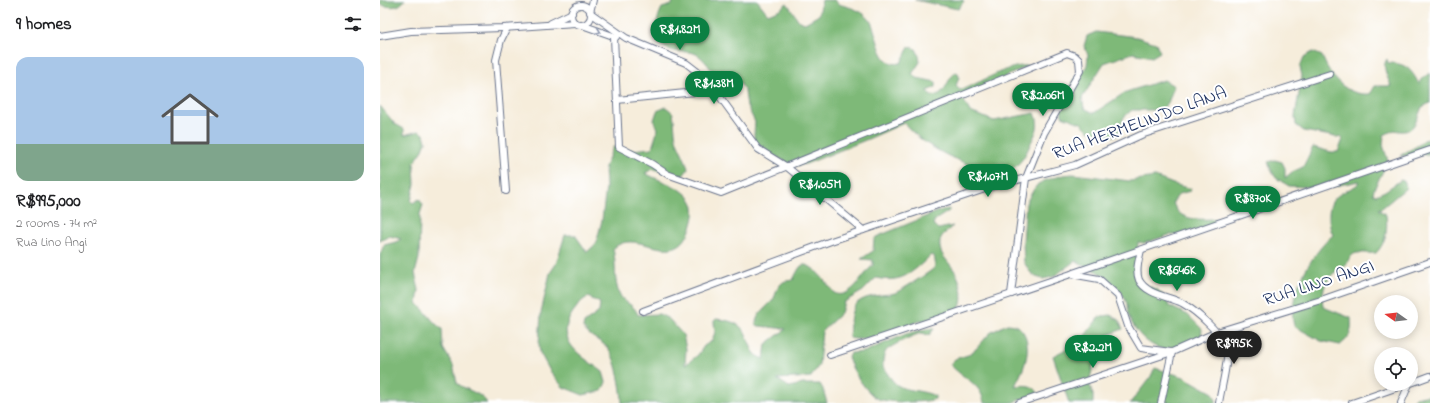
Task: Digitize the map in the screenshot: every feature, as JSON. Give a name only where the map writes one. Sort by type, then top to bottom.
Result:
[{"type":"street","points":[[585,6],[589,0]]},
{"type":"street","points":[[582,25],[588,22],[593,0]]},
{"type":"street","points":[[548,25],[572,13],[576,6],[585,6],[591,13],[626,38],[686,63],[699,73],[715,90],[758,150],[787,167],[863,230]]},
{"type":"street","points":[[572,13],[572,18],[575,23]]},
{"type":"street","points":[[380,36],[412,31],[507,28],[575,23],[614,37],[626,38]]},
{"type":"street","points":[[506,191],[496,60],[501,40],[507,28]]},
{"type":"street","points":[[614,37],[618,147],[652,164],[666,174],[721,193],[1066,53],[1072,54],[1079,60],[1080,71],[1044,133],[1026,178],[1011,294]]},
{"type":"street","name":"RUA HERMELINDO LANA","points":[[643,311],[863,230],[991,187],[1075,166],[1141,135],[1330,74]]},
{"type":"street","points":[[616,100],[715,90]]},
{"type":"street","points":[[830,355],[1071,274],[1430,150]]},
{"type":"street","points":[[1141,250],[1137,264],[1139,280],[1151,291],[1181,303],[1202,318],[1217,332],[1228,352],[1219,403]]},
{"type":"street","name":"RUA LINO ANGI","points":[[1020,403],[1172,352],[1217,332],[1321,300],[1430,262]]},
{"type":"street","points":[[1071,274],[1099,279],[1118,296],[1128,326],[1141,348],[1172,352],[1161,403]]},
{"type":"street","points":[[1418,381],[1430,376]]},
{"type":"street","points":[[1352,403],[1388,391]]},
{"type":"street","points":[[1401,403],[1406,391]]},
{"type":"green space","points":[[380,0],[405,0],[400,5],[390,7],[380,5]]},
{"type":"green space","points":[[673,0],[757,0],[768,14],[780,9],[787,3],[799,21],[805,23],[819,15],[822,0],[835,0],[838,4],[859,11],[869,19],[883,55],[887,60],[893,63],[901,63],[909,47],[916,49],[920,62],[912,74],[917,78],[936,82],[936,87],[927,91],[931,96],[941,93],[952,75],[956,72],[958,73],[959,77],[956,86],[960,90],[1011,68],[1028,66],[962,97],[970,112],[994,121],[1035,113],[1037,118],[1036,130],[1022,159],[1013,169],[1001,174],[994,175],[984,173],[968,164],[948,156],[924,142],[904,123],[806,164],[795,166],[763,149],[755,140],[755,122],[747,106],[745,92],[741,84],[736,82],[730,87],[725,86],[705,61],[698,55],[671,50],[660,43],[656,32],[658,19],[662,8],[672,5]]},
{"type":"green space","points":[[915,0],[963,0],[964,1],[958,9]]},
{"type":"green space","points":[[1096,32],[1137,37],[1156,43],[1160,52],[1152,57],[1133,53],[1104,63],[1082,98],[1084,108],[1094,113],[1126,92],[1164,80],[1174,86],[1168,103],[1161,110],[1132,110],[1124,117],[1117,136],[1107,136],[1088,130],[1081,123],[1062,116],[1061,107],[1074,80],[1082,74],[1087,65],[1088,55],[1084,46],[1087,36]]},
{"type":"green space","points":[[1313,52],[1322,56],[1329,71],[1340,83],[1353,92],[1361,94],[1370,94],[1375,86],[1391,86],[1385,69],[1385,62],[1387,59],[1388,63],[1399,64],[1407,68],[1419,84],[1424,77],[1430,73],[1430,103],[1422,107],[1413,126],[1406,131],[1394,130],[1384,135],[1383,145],[1388,161],[1373,194],[1376,195],[1385,191],[1401,180],[1405,182],[1406,188],[1382,208],[1378,209],[1386,215],[1387,225],[1382,245],[1376,253],[1359,253],[1353,255],[1345,266],[1331,276],[1324,288],[1322,298],[1323,307],[1351,318],[1349,336],[1340,345],[1321,341],[1294,326],[1292,315],[1297,289],[1302,277],[1316,253],[1333,235],[1330,228],[1329,219],[1331,204],[1337,196],[1357,185],[1359,181],[1324,188],[1289,186],[1276,178],[1268,162],[1275,160],[1282,162],[1285,168],[1285,178],[1292,172],[1303,167],[1313,147],[1331,152],[1338,152],[1342,138],[1304,131],[1296,125],[1295,116],[1302,76],[1300,67],[1304,57]]},
{"type":"green space","points":[[380,106],[395,124],[404,129],[404,135],[419,131],[424,134],[426,142],[423,150],[414,163],[415,184],[411,201],[413,203],[419,199],[423,205],[420,214],[419,258],[415,273],[419,290],[417,303],[442,329],[443,348],[453,365],[457,383],[481,396],[487,403],[380,403],[380,255],[384,245],[401,239],[390,236],[380,241]]},
{"type":"green space","points":[[666,107],[673,113],[676,139],[688,169],[682,177],[653,169],[645,173],[671,185],[687,195],[692,202],[694,210],[693,221],[686,238],[678,246],[667,248],[656,247],[634,242],[623,243],[613,249],[618,290],[622,298],[634,308],[638,315],[659,314],[669,319],[683,335],[686,349],[685,365],[698,355],[704,346],[712,341],[715,332],[714,321],[716,319],[730,321],[739,326],[744,331],[753,350],[757,355],[764,359],[766,344],[786,329],[759,326],[756,325],[756,321],[763,310],[774,298],[780,285],[785,281],[793,280],[801,266],[809,266],[814,270],[834,293],[845,293],[856,285],[873,265],[873,260],[861,259],[873,251],[874,240],[876,237],[942,210],[949,209],[949,211],[935,220],[933,224],[938,229],[953,226],[942,236],[940,241],[940,250],[957,274],[961,286],[962,299],[959,309],[950,315],[919,321],[874,338],[849,338],[851,314],[854,306],[866,298],[895,293],[922,277],[935,266],[934,256],[931,255],[913,271],[900,278],[876,278],[863,291],[844,302],[841,313],[822,331],[819,365],[811,377],[777,379],[789,387],[803,384],[820,384],[827,403],[622,403],[618,374],[610,351],[583,328],[584,323],[599,312],[600,303],[588,297],[581,302],[573,312],[567,323],[566,332],[568,340],[573,348],[603,372],[606,382],[602,391],[583,395],[563,387],[550,371],[540,353],[539,344],[541,313],[550,273],[556,264],[565,235],[575,235],[587,252],[596,244],[602,220],[606,187],[605,167],[613,147],[633,150],[652,148],[658,129],[654,120],[657,111]]},
{"type":"green space","points":[[1430,139],[1430,154],[1400,156],[1419,145],[1424,140]]},
{"type":"green space","points":[[1073,174],[1130,181],[1155,177],[1191,189],[1190,191],[1179,194],[1173,202],[1180,214],[1185,217],[1198,219],[1218,219],[1210,227],[1180,235],[1169,235],[1144,243],[1138,242],[1137,261],[1139,282],[1158,290],[1165,297],[1169,306],[1188,315],[1202,329],[1201,339],[1184,347],[1173,350],[1158,348],[1140,335],[1129,317],[1126,300],[1114,285],[1096,271],[1075,261],[1053,277],[1043,279],[1036,277],[1030,272],[1024,262],[1023,242],[1026,203],[1038,184],[1063,175]]},
{"type":"green space","points":[[1110,315],[1119,320],[1123,329],[1105,336],[1098,344],[1089,383],[1093,394],[1093,403],[1069,403],[1053,356],[1081,341],[1099,317]]},
{"type":"green space","points":[[1007,324],[1014,325],[1023,332],[1027,344],[1027,357],[1015,386],[1025,385],[1034,388],[1038,393],[1011,403],[984,403],[979,390],[975,385],[950,364],[955,359],[968,355],[976,349],[990,333]]},
{"type":"green space","points":[[926,329],[934,329],[929,335],[923,333],[915,335],[888,349],[884,355],[883,367],[897,385],[930,394],[935,396],[935,399],[916,402],[899,402],[878,399],[869,392],[852,367],[848,356],[851,353],[864,352],[906,334]]},
{"type":"green space","points":[[1155,368],[1184,377],[1213,393],[1217,403],[1130,403],[1150,378]]},
{"type":"green space","points":[[1430,395],[1430,403],[1410,403],[1415,398]]}]
